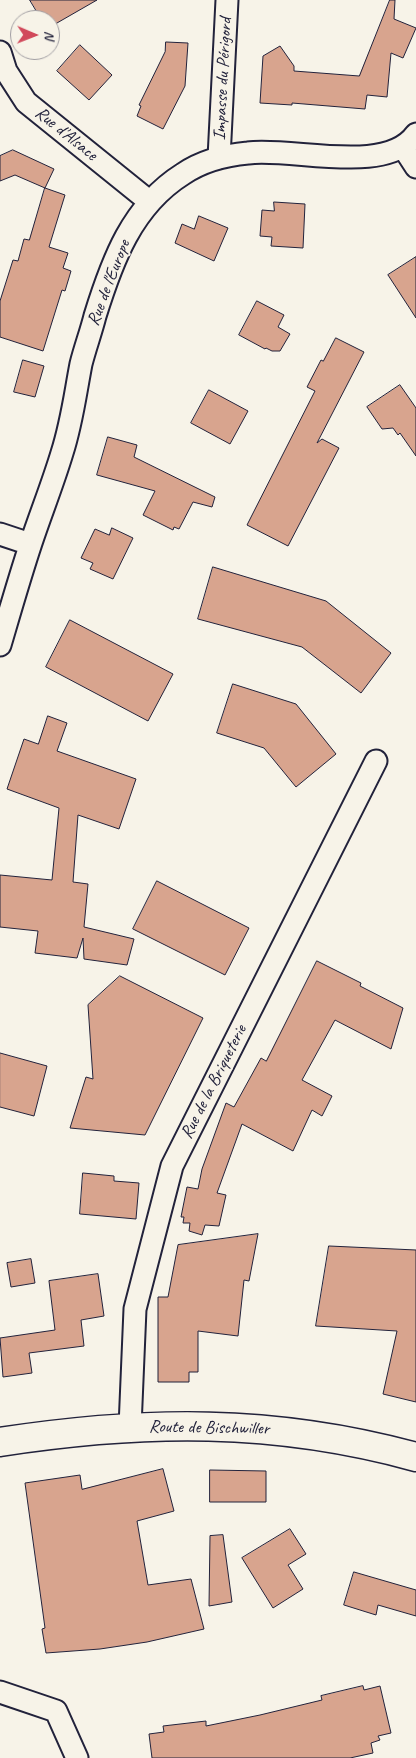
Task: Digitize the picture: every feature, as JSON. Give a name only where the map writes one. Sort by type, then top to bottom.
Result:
[{"type":"main road","name":"Route de Bischwiller","points":[[0,1442],[72,1431],[196,1424],[266,1428],[353,1440],[416,1457]]},
{"type":"street","name":"Impasse du Périgord","points":[[219,158],[227,0]]},
{"type":"street","name":"Rue d'Alsace","points":[[0,52],[6,71],[26,102],[150,202]]},
{"type":"street","name":"Rue de l'Europe","points":[[0,645],[30,544],[69,429],[82,362],[106,284],[124,239],[150,202],[164,187],[184,173],[219,158],[248,152],[356,157],[388,154],[410,141]]},
{"type":"street","points":[[410,141],[416,167]]},
{"type":"street","points":[[0,534],[30,544]]},
{"type":"street","name":"Rue de la Briqueterie","points":[[130,1427],[135,1309],[172,1166],[376,761]]},
{"type":"street","points":[[0,1692],[56,1712],[77,1758]]},
{"type":"building","points":[[30,0],[97,0],[60,21],[60,10],[36,10]]},
{"type":"building","points":[[390,0],[395,0],[394,19],[416,28],[403,58],[391,53],[387,97],[367,95],[365,109],[292,103],[292,105],[260,103],[263,56],[280,46],[294,66],[294,71],[359,76]]},
{"type":"building","points":[[166,42],[188,43],[185,86],[163,129],[137,116],[141,106],[139,105],[165,52]]},
{"type":"building","points":[[80,45],[112,75],[89,100],[57,71]]},
{"type":"building","points":[[13,150],[54,169],[45,188],[15,175],[0,181],[0,156]]},
{"type":"building","points":[[45,188],[65,195],[49,247],[68,253],[63,268],[71,271],[65,291],[62,290],[43,351],[0,337],[0,301],[13,260],[18,261],[24,239],[29,240]]},
{"type":"building","points":[[274,202],[305,204],[303,248],[271,246],[272,237],[260,236],[262,210],[274,211]]},
{"type":"building","points":[[199,216],[228,228],[214,261],[175,243],[182,224],[194,229]]},
{"type":"building","points":[[416,257],[416,318],[388,275]]},
{"type":"building","points":[[257,301],[284,315],[278,327],[290,334],[280,351],[265,349],[239,335]]},
{"type":"building","points":[[336,338],[364,352],[317,443],[322,439],[339,448],[288,546],[247,525],[315,391],[307,387],[321,360],[323,361]]},
{"type":"building","points":[[23,360],[44,366],[35,397],[14,392]]},
{"type":"building","points":[[400,385],[416,408],[416,456],[400,433],[398,435],[393,428],[382,429],[367,407]]},
{"type":"building","points":[[209,390],[248,411],[230,444],[191,423]]},
{"type":"building","points":[[108,437],[137,445],[134,457],[215,497],[212,507],[193,502],[179,529],[174,527],[173,530],[143,515],[155,491],[97,475]]},
{"type":"building","points":[[112,528],[133,538],[113,579],[90,569],[93,563],[81,558],[95,529],[109,535]]},
{"type":"building","points":[[213,567],[326,601],[391,653],[361,693],[302,647],[198,619]]},
{"type":"building","points":[[70,620],[173,674],[148,721],[46,667]]},
{"type":"building","points":[[233,684],[296,704],[336,754],[296,787],[264,748],[217,733]]},
{"type":"building","points":[[48,716],[67,723],[57,751],[136,779],[119,829],[78,815],[73,882],[88,884],[84,927],[134,939],[127,965],[84,959],[83,938],[77,958],[35,953],[38,931],[0,927],[0,875],[52,880],[59,808],[7,789],[24,739],[38,744]]},
{"type":"building","points":[[157,881],[249,928],[225,975],[133,929]]},
{"type":"building","points":[[317,961],[361,983],[360,986],[403,1008],[391,1049],[335,1020],[302,1080],[332,1096],[322,1116],[312,1110],[293,1151],[242,1124],[217,1193],[226,1195],[219,1226],[205,1225],[202,1235],[189,1231],[190,1223],[183,1223],[184,1217],[181,1217],[187,1187],[198,1189],[202,1169],[226,1103],[234,1107],[261,1058],[266,1061]]},
{"type":"building","points":[[120,976],[203,1018],[145,1135],[70,1128],[86,1077],[93,1079],[88,1005]]},
{"type":"building","points":[[0,1053],[47,1066],[34,1116],[0,1107]]},
{"type":"building","points":[[83,1173],[114,1176],[114,1181],[139,1183],[136,1219],[80,1214]]},
{"type":"building","points":[[258,1234],[249,1281],[244,1280],[238,1336],[198,1331],[198,1372],[189,1372],[189,1382],[158,1382],[158,1297],[168,1297],[178,1245]]},
{"type":"building","points":[[329,1246],[416,1250],[416,1402],[383,1394],[397,1331],[316,1326]]},
{"type":"building","points":[[31,1259],[35,1283],[11,1287],[7,1263]]},
{"type":"building","points":[[98,1274],[104,1316],[81,1320],[84,1346],[29,1353],[32,1373],[3,1377],[0,1338],[55,1330],[49,1281]]},
{"type":"building","points":[[163,1469],[174,1511],[137,1521],[148,1585],[191,1579],[204,1629],[147,1642],[100,1649],[46,1653],[42,1629],[45,1628],[25,1483],[80,1475],[82,1489]]},
{"type":"building","points":[[210,1470],[266,1471],[266,1502],[210,1502]]},
{"type":"building","points":[[290,1529],[306,1554],[288,1565],[303,1589],[273,1608],[242,1558]]},
{"type":"building","points":[[223,1535],[232,1602],[209,1606],[210,1536]]},
{"type":"building","points":[[354,1572],[416,1590],[416,1616],[378,1605],[376,1615],[344,1605]]},
{"type":"building","points":[[363,1686],[364,1690],[380,1686],[391,1733],[378,1736],[380,1740],[371,1743],[373,1753],[350,1758],[152,1758],[149,1734],[164,1732],[163,1726],[206,1721],[206,1726],[322,1700],[321,1696]]}]
